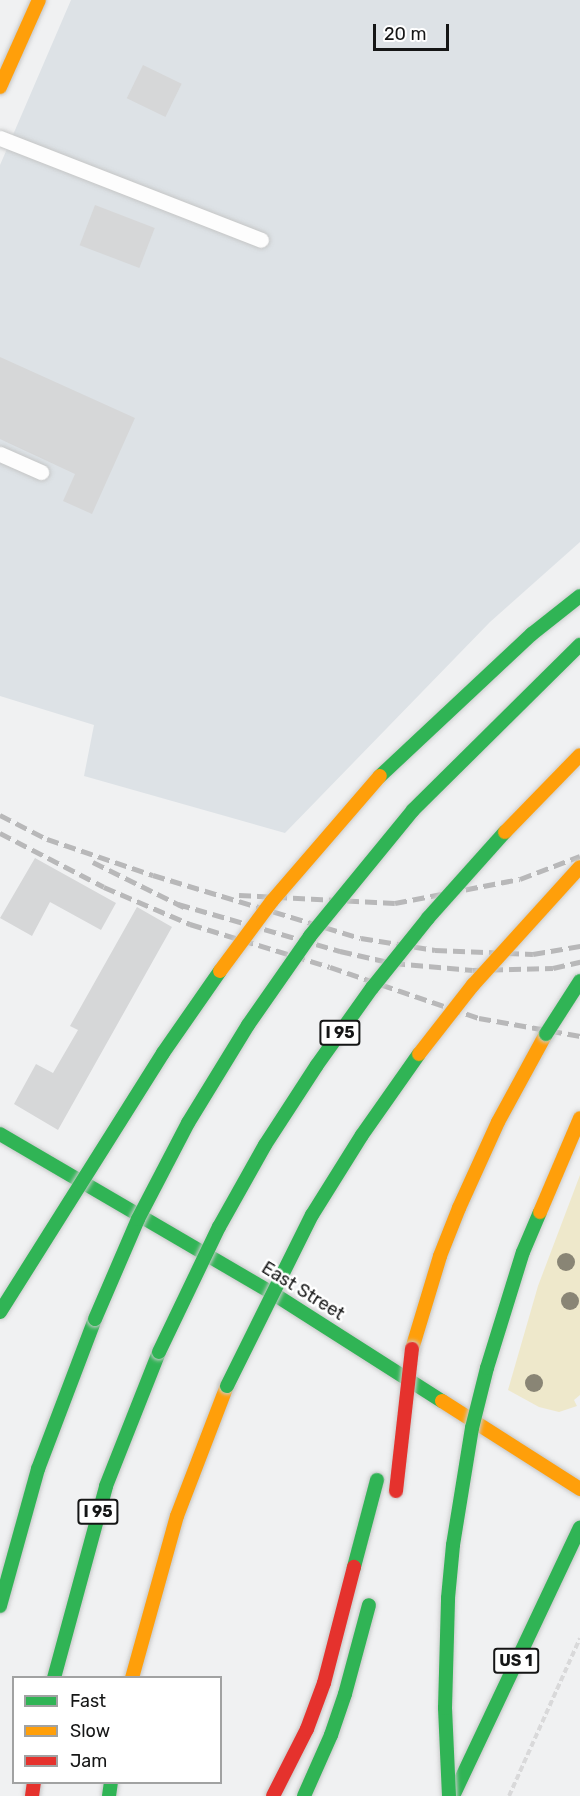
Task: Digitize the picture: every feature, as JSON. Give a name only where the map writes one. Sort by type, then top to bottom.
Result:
[{"type":"main road","points":[[0,87],[39,0]]},
{"type":"main road","points":[[0,1312],[214,977],[272,901],[333,828],[395,760],[532,633],[580,596]]},
{"type":"main road","points":[[0,1606],[38,1469],[75,1367],[138,1219],[216,1076],[310,936],[412,810],[502,718],[580,645]]},
{"type":"main road","name":"I 95","points":[[54,1676],[79,1578],[121,1446],[178,1309],[224,1217],[265,1145],[317,1065],[372,988],[492,846],[580,754]]},
{"type":"main road","points":[[132,1676],[163,1562],[205,1439],[268,1299],[312,1215],[362,1135],[415,1059],[473,985],[580,867]]},
{"type":"main road","points":[[386,1447],[440,1256],[489,1141],[522,1076],[580,981]]},
{"type":"main road","points":[[451,1796],[445,1697],[448,1598],[453,1545],[472,1428],[487,1368],[523,1252],[580,1118]]},
{"type":"main road","name":"East Street","points":[[0,1134],[268,1291],[580,1489]]},
{"type":"main road","points":[[395,1496],[412,1349]]},
{"type":"main road","points":[[273,1796],[307,1729],[324,1683],[378,1475]]},
{"type":"main road","name":"US 1","points":[[451,1796],[580,1527]]},
{"type":"main road","points":[[304,1796],[331,1735],[345,1694],[372,1590]]},
{"type":"lane","points":[[0,138],[261,240]]},
{"type":"lane","points":[[0,454],[41,472]]},
{"type":"path","points":[[509,1796],[580,1638]]},
{"type":"shaded area","points":[[71,0],[580,0],[580,542],[490,622],[285,833],[84,776],[94,725],[0,696],[0,165]]},
{"type":"shaded area","points":[[580,1175],[580,1395],[574,1400],[577,1406],[559,1412],[539,1407],[508,1390],[538,1286]]},
{"type":"building","points":[[143,65],[182,84],[165,117],[127,98]]},
{"type":"building","points":[[95,205],[155,228],[139,268],[80,245]]},
{"type":"building","points":[[0,357],[135,418],[92,514],[63,501],[75,474],[0,439]]},
{"type":"building","points":[[35,858],[116,903],[101,930],[50,902],[32,936],[0,918]]},
{"type":"building","points":[[137,907],[172,927],[58,1130],[14,1104],[36,1064],[53,1073],[78,1030],[70,1026]]},
{"type":"railway","points":[[0,815],[47,839],[153,875],[361,938],[435,950],[533,954],[580,946]]},
{"type":"railway","points":[[0,833],[104,887],[190,924],[330,967],[479,1018],[580,1036]]},
{"type":"railway","points":[[239,895],[395,903],[520,879],[580,856]]},
{"type":"railway","points":[[93,862],[184,907]]},
{"type":"railway","points":[[178,904],[340,951],[393,963],[473,970],[553,968],[580,962]]},
{"type":"traffic: fast","points":[[380,776],[532,634],[580,596]]},
{"type":"traffic: fast","points":[[95,1319],[138,1219],[188,1123],[248,1025],[310,936],[413,810],[580,645]]},
{"type":"traffic: fast","points":[[159,1352],[219,1227],[265,1145],[317,1065],[372,988],[428,918],[505,832]]},
{"type":"traffic: fast","points":[[0,1312],[163,1053],[220,971]]},
{"type":"traffic: fast","points":[[546,1034],[580,981]]},
{"type":"traffic: fast","points":[[227,1386],[312,1215],[362,1135],[419,1054]]},
{"type":"traffic: fast","points":[[0,1134],[277,1296],[442,1401]]},
{"type":"traffic: fast","points":[[449,1796],[445,1708],[448,1598],[453,1545],[472,1428],[487,1368],[523,1252],[540,1212]]},
{"type":"traffic: fast","points":[[0,1606],[38,1469],[95,1319]]},
{"type":"traffic: fast","points":[[55,1676],[106,1486],[159,1352]]},
{"type":"traffic: fast","points":[[354,1567],[377,1480]]},
{"type":"traffic: fast","points":[[453,1796],[580,1527]]},
{"type":"traffic: fast","points":[[304,1796],[331,1735],[345,1694],[369,1605]]},
{"type":"traffic: fast","points":[[109,1796],[111,1784]]},
{"type":"traffic: slow","points":[[0,87],[39,0]]},
{"type":"traffic: slow","points":[[505,832],[580,755]]},
{"type":"traffic: slow","points":[[220,971],[272,901],[380,776]]},
{"type":"traffic: slow","points":[[419,1054],[473,985],[580,867]]},
{"type":"traffic: slow","points":[[412,1349],[440,1256],[459,1208],[498,1122],[546,1034]]},
{"type":"traffic: slow","points":[[540,1212],[580,1118]]},
{"type":"traffic: slow","points":[[133,1676],[177,1516],[227,1386]]},
{"type":"traffic: slow","points":[[442,1401],[580,1489]]},
{"type":"traffic: jam","points":[[396,1491],[412,1349]]},
{"type":"traffic: jam","points":[[273,1796],[307,1729],[324,1683],[354,1567]]},
{"type":"traffic: jam","points":[[32,1796],[34,1784]]}]
